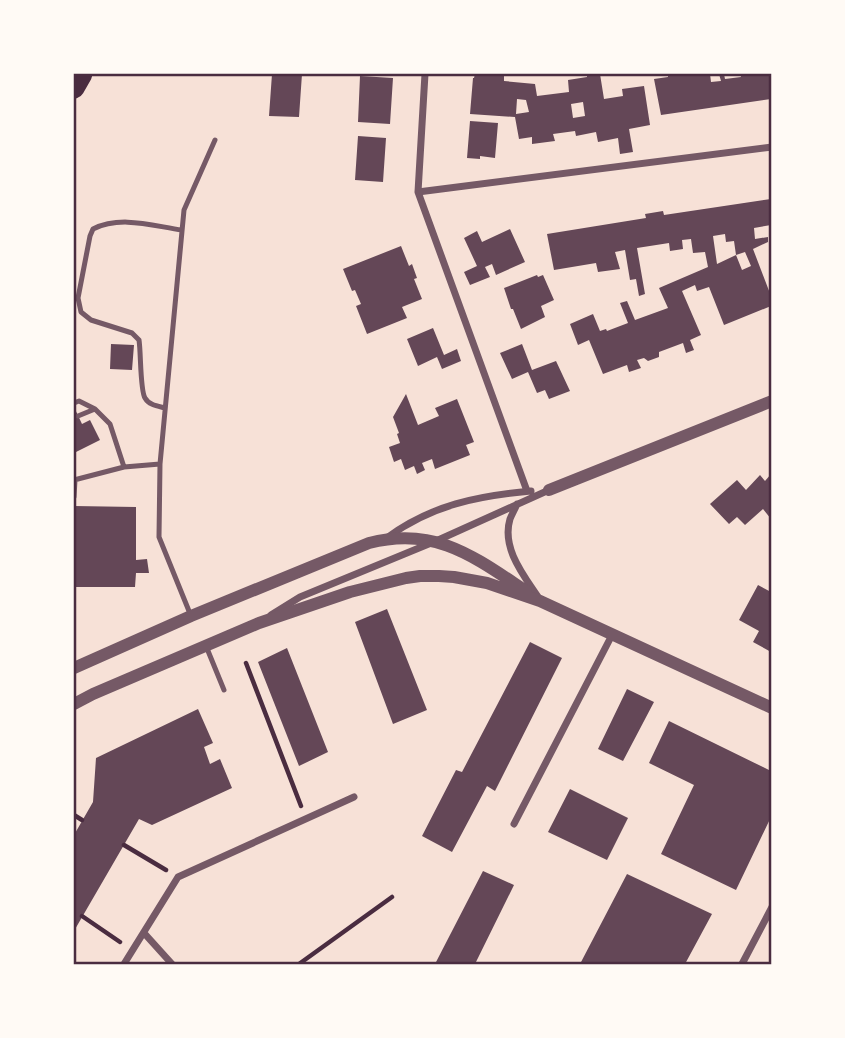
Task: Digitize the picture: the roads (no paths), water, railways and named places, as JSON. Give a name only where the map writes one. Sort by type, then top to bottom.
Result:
[{"type":"highway","points":[[74,88],[82,74]]},
{"type":"street","points":[[425,74],[418,191],[527,491]]},
{"type":"street","points":[[418,191],[772,146]]},
{"type":"street","points":[[259,623],[300,597],[436,541],[549,490],[772,401]]},
{"type":"street","points":[[385,539],[403,526],[438,509],[475,498],[549,490]]},
{"type":"street","points":[[517,504],[510,519],[510,547],[517,564],[540,601]]},
{"type":"street","points":[[74,668],[191,616],[369,543],[385,539],[436,541],[462,551],[540,601]]},
{"type":"street","points":[[74,704],[259,623],[350,592],[420,576],[454,577],[487,583],[540,601],[772,708]]},
{"type":"street","points":[[514,824],[612,635]]},
{"type":"street","points":[[124,964],[178,877],[354,797]]},
{"type":"street","points":[[742,964],[770,912]]},
{"type":"street","points":[[144,933],[172,964]]},
{"type":"lane","points":[[191,616],[159,537],[160,464],[184,210],[215,140]]},
{"type":"lane","points":[[165,408],[151,405],[144,397],[139,340],[132,333],[91,320],[81,312],[78,298],[93,229],[103,224],[124,221],[182,230]]},
{"type":"lane","points":[[74,403],[79,401],[95,409],[110,424],[124,467]]},
{"type":"lane","points":[[78,416],[95,409]]},
{"type":"lane","points":[[74,497],[74,480],[124,467],[160,464]]},
{"type":"lane","points":[[206,646],[224,690]]}]
